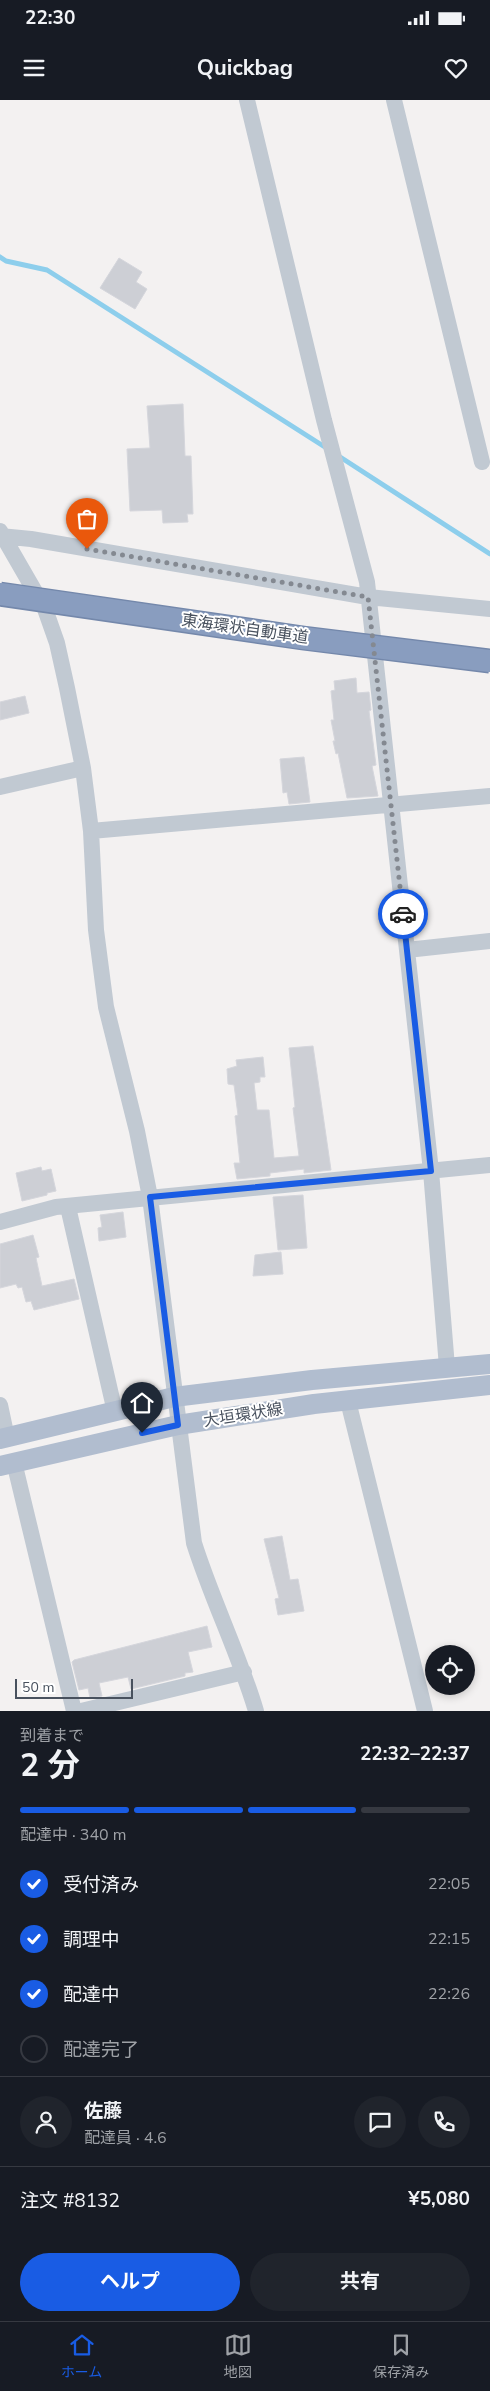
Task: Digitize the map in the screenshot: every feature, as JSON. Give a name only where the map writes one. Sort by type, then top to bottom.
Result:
[{"type":"highway","name":"東海環状自動車道","points":[[0,594],[303,638],[490,661]]},
{"type":"main road","name":"大垣環状線","points":[[4,1438],[174,1397],[312,1380],[490,1364]]},
{"type":"main road","name":"大垣環状線","points":[[7,1464],[178,1425],[348,1400],[490,1385]]},
{"type":"street","points":[[247,100],[324,420],[367,582],[431,1171],[447,1368]]},
{"type":"street","points":[[394,100],[482,462]]},
{"type":"street","points":[[1,535],[368,597],[490,609]]},
{"type":"street","points":[[1,535],[44,609],[57,643],[83,768],[92,832],[96,930],[106,1007],[137,1130],[150,1197],[194,1543],[205,1578],[244,1672],[256,1711]]},
{"type":"street","points":[[0,787],[83,768]]},
{"type":"street","points":[[92,832],[490,796]]},
{"type":"street","points":[[407,950],[490,942]]},
{"type":"street","points":[[0,1222],[56,1208],[150,1197],[490,1165]]},
{"type":"street","points":[[68,1207],[114,1412]]},
{"type":"street","points":[[348,1400],[425,1711]]},
{"type":"street","points":[[0,1405],[4,1438]]},
{"type":"street","points":[[7,1464],[74,1711]]},
{"type":"street","points":[[81,1711],[244,1672]]},
{"type":"building","points":[[119,258],[142,272],[136,282],[147,289],[135,309],[100,288]]},
{"type":"building","points":[[183,404],[185,456],[191,456],[193,514],[187,514],[188,522],[163,523],[162,510],[130,511],[127,449],[150,448],[147,406]]},
{"type":"building","points":[[356,678],[357,693],[369,692],[371,710],[369,711],[376,765],[372,766],[378,796],[347,798],[338,753],[336,754],[333,741],[335,741],[331,720],[334,720],[331,691],[335,690],[334,681]]},
{"type":"building","points":[[25,696],[29,713],[0,720],[0,702]]},
{"type":"building","points":[[304,757],[310,802],[289,804],[287,792],[283,793],[280,759]]},
{"type":"building","points":[[313,1046],[331,1170],[304,1173],[304,1169],[270,1173],[270,1176],[237,1179],[234,1163],[240,1163],[235,1116],[238,1115],[234,1085],[228,1084],[227,1069],[237,1066],[236,1060],[263,1057],[265,1077],[260,1077],[260,1082],[254,1083],[257,1110],[269,1110],[274,1158],[299,1156],[293,1108],[295,1107],[289,1048]]},
{"type":"building","points":[[41,1167],[42,1171],[51,1169],[56,1191],[22,1201],[16,1173]]},
{"type":"building","points":[[303,1195],[307,1248],[278,1250],[273,1197]]},
{"type":"building","points":[[123,1212],[126,1237],[99,1241],[98,1228],[102,1227],[100,1215]]},
{"type":"building","points":[[33,1235],[39,1257],[36,1258],[42,1286],[74,1279],[79,1299],[34,1310],[31,1301],[26,1302],[22,1287],[18,1288],[16,1284],[0,1288],[0,1244]]},
{"type":"building","points":[[281,1252],[283,1274],[253,1276],[255,1255]]},
{"type":"building","points":[[282,1536],[290,1580],[298,1579],[304,1611],[278,1615],[275,1599],[279,1598],[264,1539]]},
{"type":"building","points":[[207,1626],[212,1647],[188,1652],[193,1672],[185,1673],[185,1676],[131,1689],[128,1677],[99,1683],[102,1696],[90,1698],[88,1688],[79,1690],[72,1662],[74,1660]]},
{"type":"waterway","points":[[0,257],[6,261],[47,270],[328,449]]},
{"type":"waterway","points":[[337,455],[490,554]]},
{"type":"way so far","points":[[87,549],[368,597],[403,914]]},
{"type":"route","points":[[142,1433],[178,1425],[150,1197],[431,1171],[403,914]]}]
